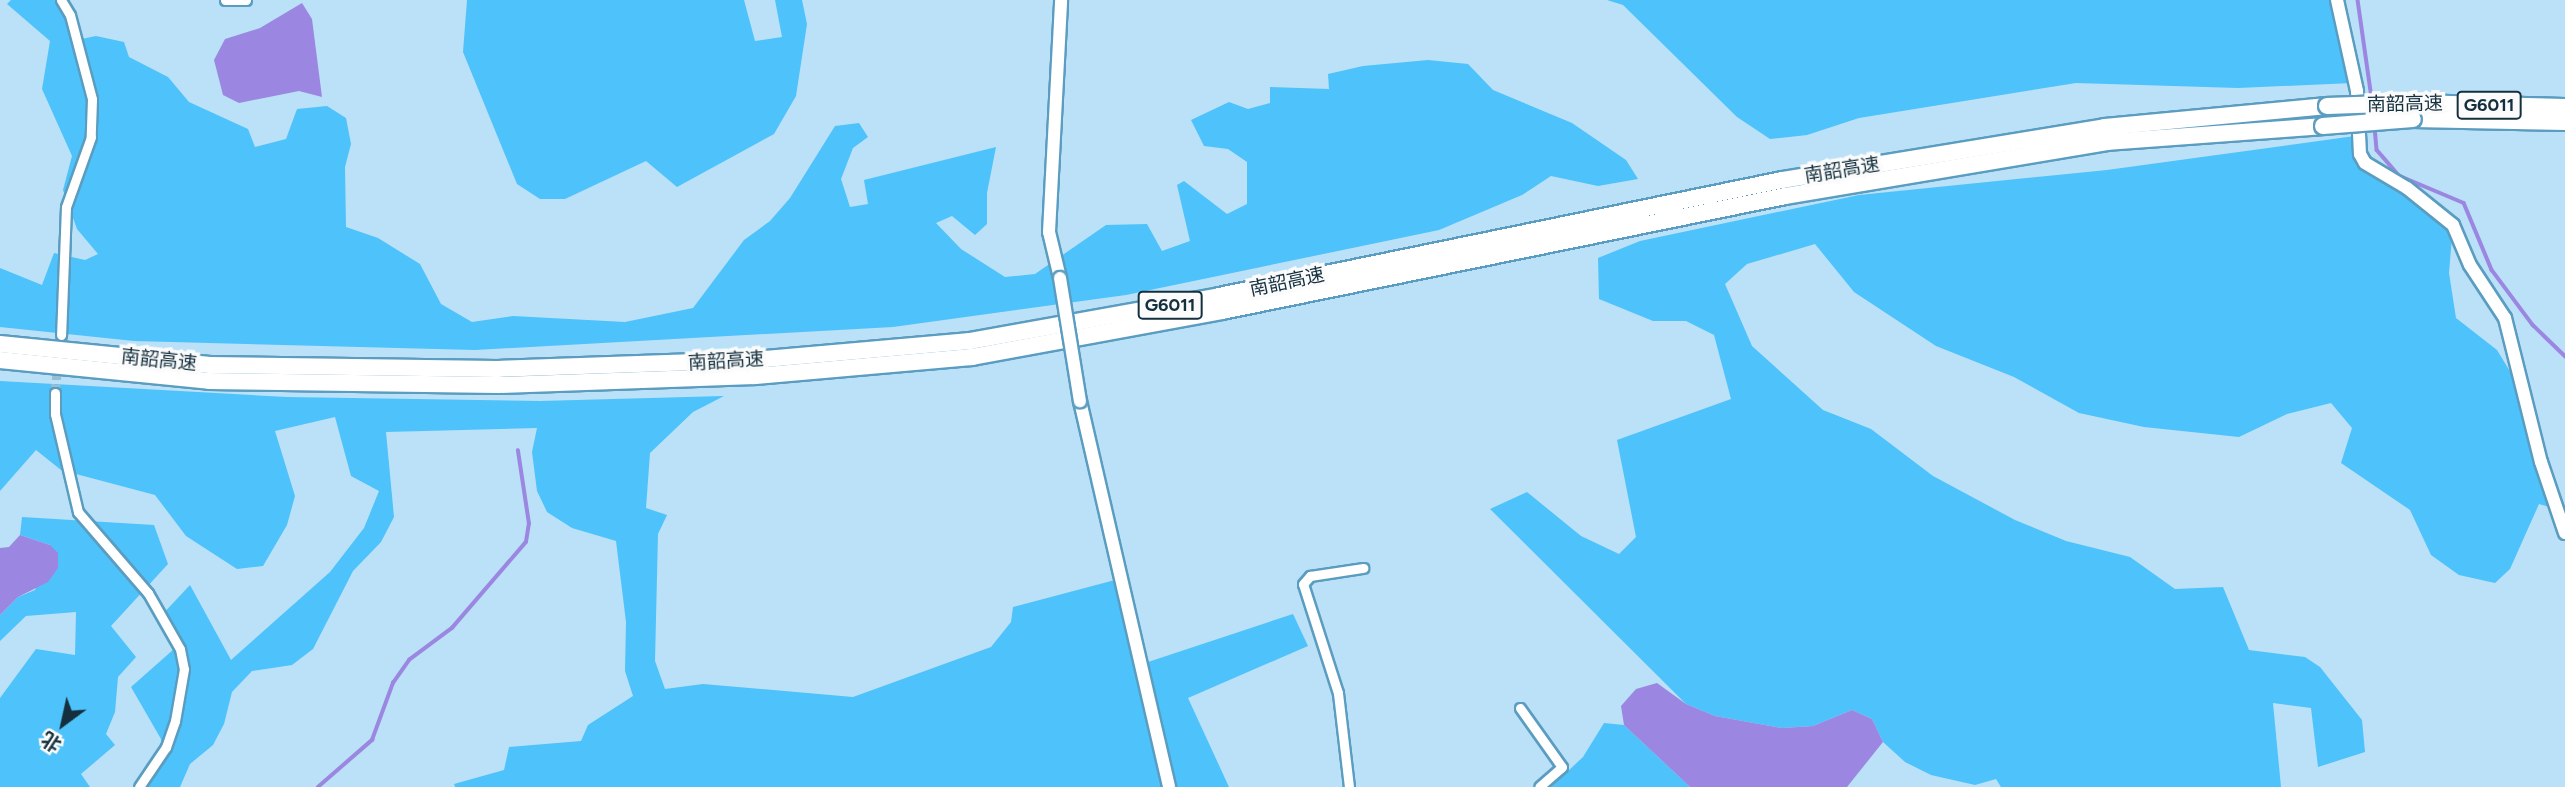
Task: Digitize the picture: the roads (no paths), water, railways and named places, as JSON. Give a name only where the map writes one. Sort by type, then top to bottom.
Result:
[{"type":"highway","name":"南韶高速","points":[[0,344],[210,365],[497,369],[754,360],[970,341],[1219,296],[1782,180],[2105,127],[2327,106],[2565,122]]},
{"type":"highway","name":"南韶高速","points":[[0,360],[209,381],[498,385],[755,376],[972,357],[1222,312],[1785,195],[2107,142],[2323,125],[2413,111],[2565,107]]},
{"type":"street","points":[[61,0],[70,15],[92,99],[91,137],[66,207],[61,335]]},
{"type":"street","points":[[225,0],[246,0]]},
{"type":"street","points":[[1061,0],[1049,232],[1060,278],[1080,401],[1169,787]]},
{"type":"street","points":[[2337,0],[2357,91],[2360,154],[2365,163],[2420,197],[2459,233],[2470,265],[2512,336],[2522,391],[2565,533]]},
{"type":"street","points":[[55,393],[55,414],[78,512],[148,593],[180,649],[184,669],[175,721],[166,747],[139,787]]},
{"type":"street","points":[[1349,787],[1338,693],[1303,584],[1310,576],[1363,568]]},
{"type":"street","points":[[1520,708],[1562,767],[1539,787]]},
{"type":"waterway","points":[[2358,0],[2372,98]]},
{"type":"waterway","points":[[2375,127],[2377,150],[2400,176],[2464,203],[2492,270],[2533,325],[2565,356]]},
{"type":"waterway","points":[[318,787],[372,740],[393,683],[409,660],[452,628],[526,542],[529,524],[518,451]]},
{"type":"tunnel","points":[[55,393],[61,335]]}]
